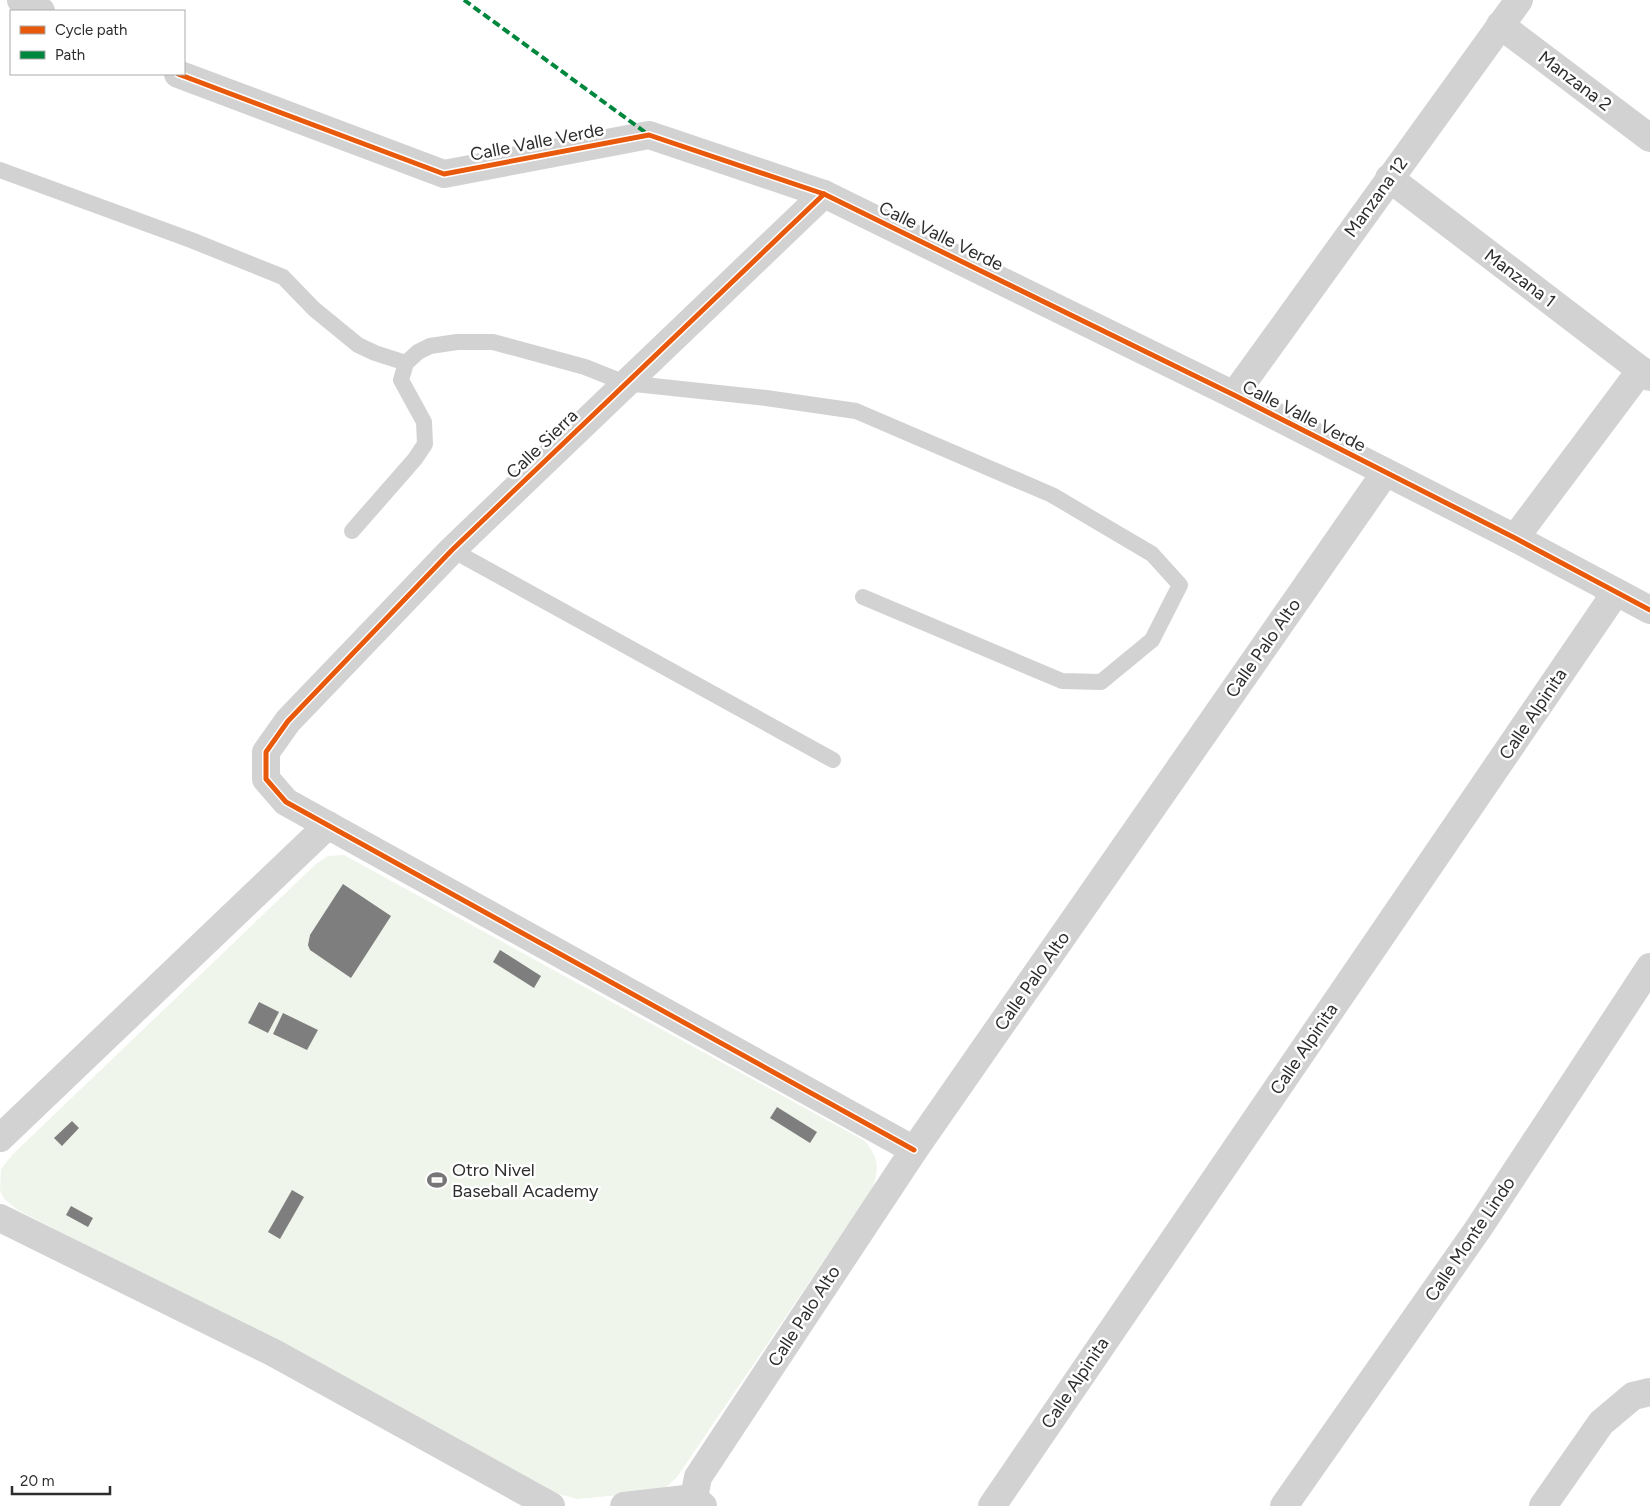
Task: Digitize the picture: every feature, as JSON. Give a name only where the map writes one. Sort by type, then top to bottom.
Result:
[{"type":"street","points":[[21,0],[39,10]]},
{"type":"street","name":"Manzana 12","points":[[1234,395],[1519,0]]},
{"type":"street","name":"Manzana 2","points":[[1500,25],[1650,138]]},
{"type":"street","name":"Calle Valle Verde","points":[[181,75],[444,174],[649,135],[824,194],[1234,395],[1515,538],[1650,610]]},
{"type":"street","name":"Manzana 1","points":[[1389,178],[1646,373]]},
{"type":"street","name":"Calle Sierra","points":[[824,194],[452,550],[288,721],[266,752],[266,779],[286,802],[914,1150]]},
{"type":"street","points":[[1515,538],[1646,373]]},
{"type":"street","name":"Calle Palo Alto","points":[[698,1502],[698,1477],[914,1150],[1385,473]]},
{"type":"street","name":"Calle Alpinita","points":[[992,1506],[1616,592]]},
{"type":"street","points":[[0,1138],[328,825]]},
{"type":"street","name":"Calle Monte Lindo","points":[[1284,1506],[1478,1229],[1650,967]]},
{"type":"street","points":[[0,1218],[274,1353],[551,1506]]},
{"type":"street","points":[[1543,1506],[1601,1423],[1633,1396],[1650,1392]]},
{"type":"street","points":[[624,1506],[698,1502]]},
{"type":"lane","points":[[0,170],[182,236],[283,277],[314,309],[358,345],[375,353],[406,363]]},
{"type":"lane","points":[[352,530],[415,459],[425,444],[424,422],[402,380],[406,363],[418,352],[430,346],[457,342],[493,342],[585,367],[625,383],[766,398],[856,411],[1052,495],[1152,554],[1180,584],[1152,640],[1101,682],[1062,681],[863,597]]},
{"type":"lane","points":[[452,550],[832,760]]},
{"type":"shaded area","name":"Otro Nivel Baseball Academy","points":[[344,855],[865,1141],[873,1153],[877,1168],[873,1188],[677,1477],[662,1491],[577,1499],[552,1492],[18,1210],[5,1200],[0,1191],[1,1169],[12,1155],[316,864],[328,856]]},
{"type":"building","points":[[343,884],[391,916],[351,978],[310,950],[308,945],[310,935]]},
{"type":"building","points":[[500,950],[541,976],[534,988],[493,962]]},
{"type":"building","points":[[259,1002],[279,1012],[268,1033],[248,1023]]},
{"type":"building","points":[[283,1013],[318,1030],[307,1050],[273,1034]]},
{"type":"building","points":[[777,1107],[817,1132],[810,1143],[770,1118]]},
{"type":"building","points":[[72,1121],[79,1128],[62,1146],[54,1138]]},
{"type":"building","points":[[292,1190],[304,1197],[280,1239],[268,1232]]},
{"type":"building","points":[[71,1206],[93,1218],[88,1227],[66,1215]]},
{"type":"marked path","points":[[464,0],[649,135]]},
{"type":"cycle path","points":[[181,75],[444,174],[649,135],[824,194],[1234,395],[1515,538],[1650,610]]},
{"type":"cycle path","points":[[824,194],[452,550],[288,721],[266,752],[266,779],[286,802],[914,1150]]},
{"type":"place","name":"Otro Nivel Baseball Academy","points":[[437,1180]]}]
